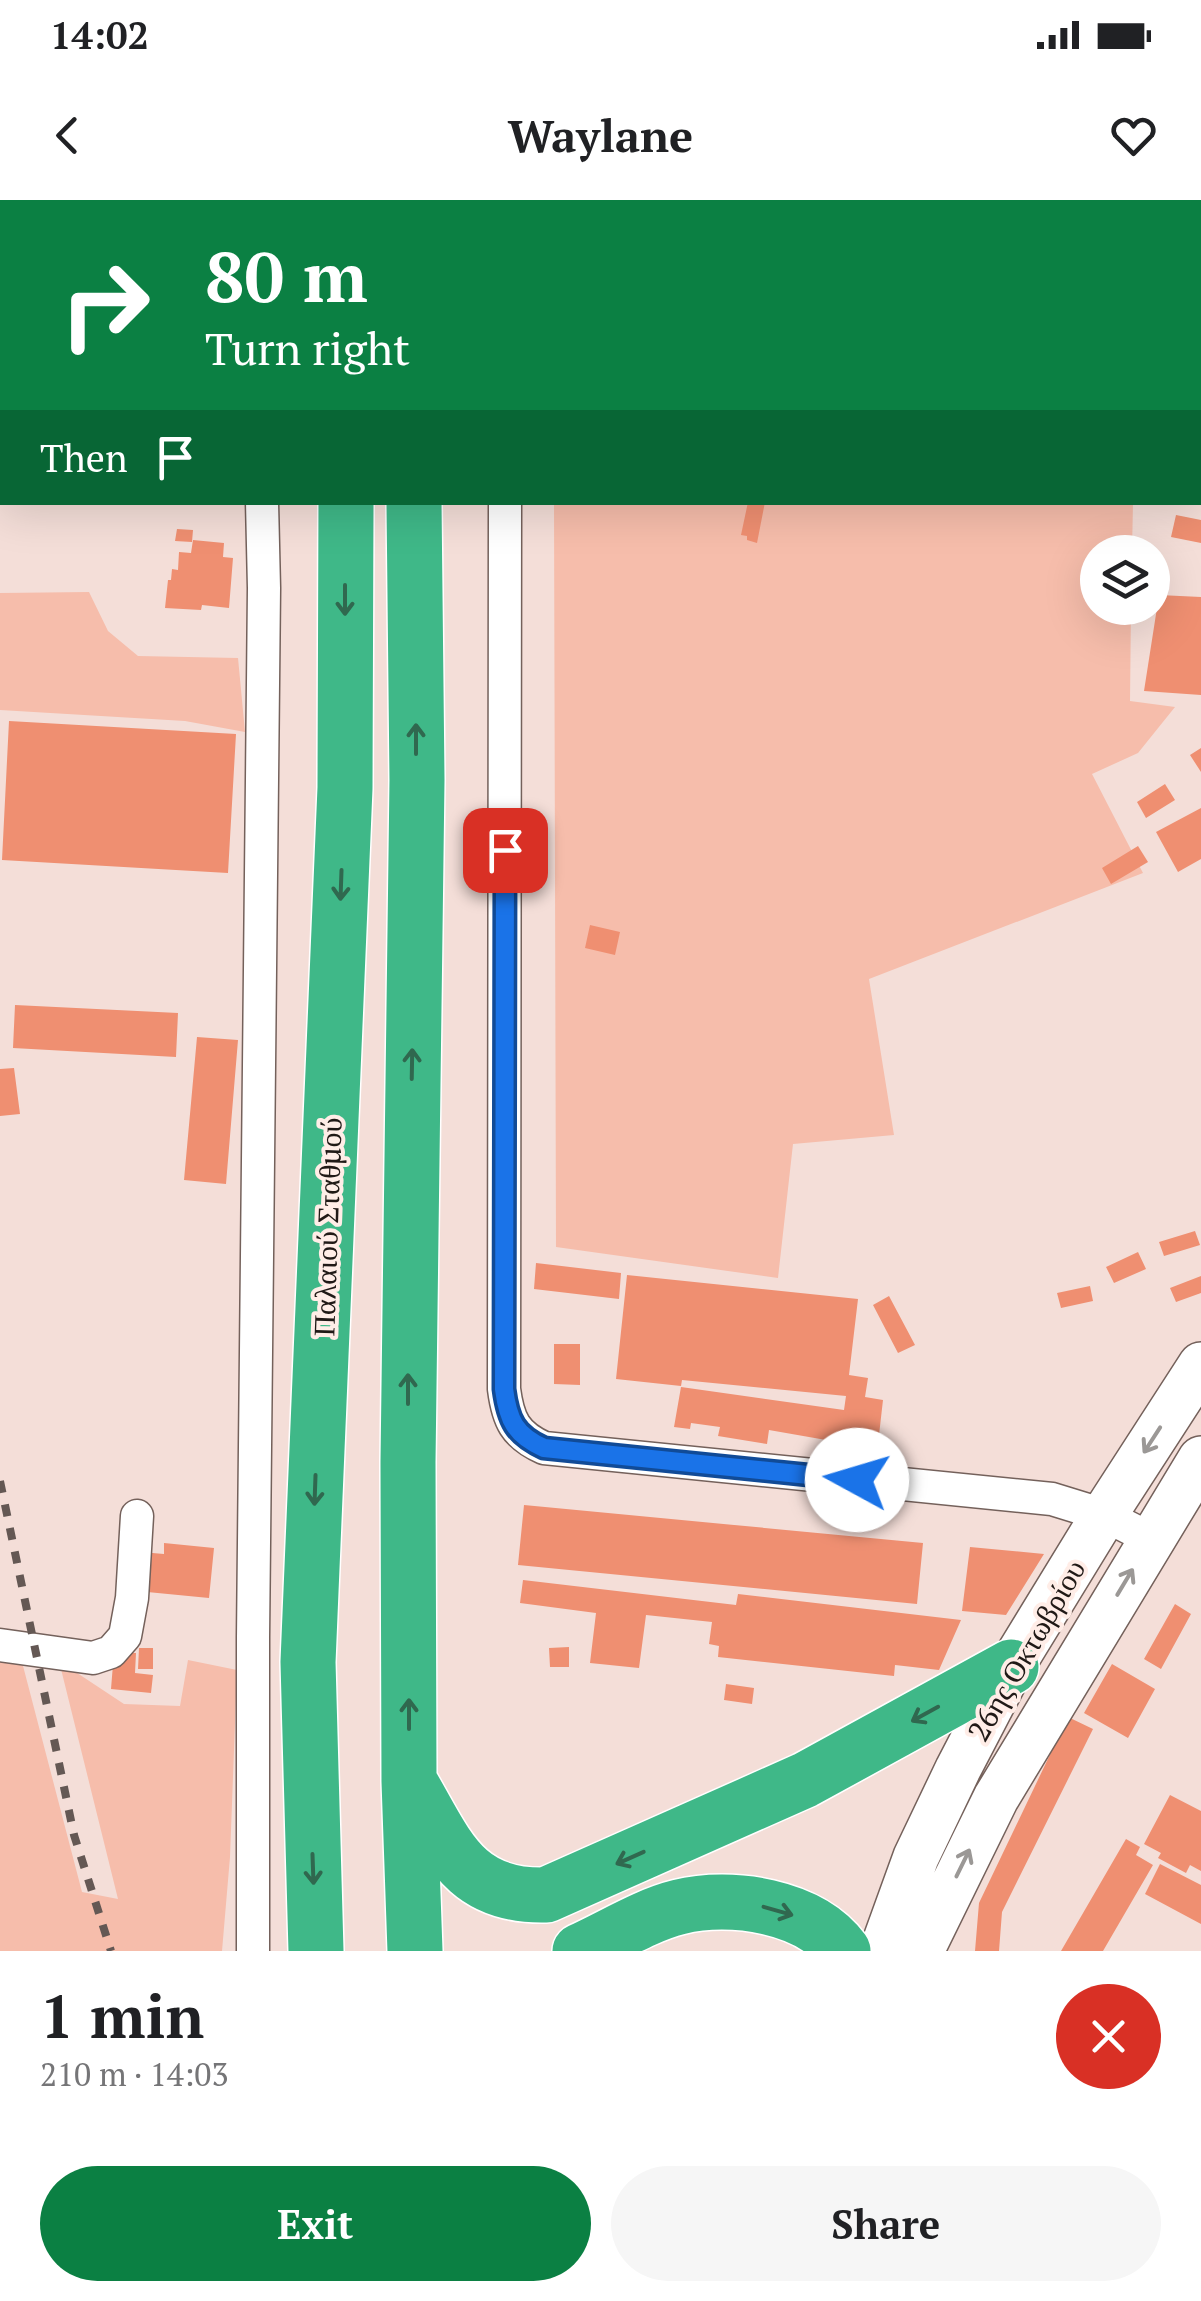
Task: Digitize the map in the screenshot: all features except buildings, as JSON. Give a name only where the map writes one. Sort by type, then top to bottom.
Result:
[{"type":"highway","name":"Παλαιού Σταθμού","points":[[316,1951],[308,1662],[345,788],[346,505]]},
{"type":"highway","points":[[414,505],[416,780],[409,1288],[409,1781],[415,1951]]},
{"type":"highway","points":[[409,1781],[465,1870],[504,1892],[546,1895],[805,1780],[1011,1668]]},
{"type":"highway","points":[[580,1951],[678,1907],[728,1903],[765,1906],[788,1913],[817,1926],[843,1951]]},
{"type":"main road","name":"26ης Οκτωβρίου","points":[[882,1951],[916,1858],[1011,1668],[1201,1364]]},
{"type":"main road","name":"26ης Οκτωβρίου","points":[[921,1951],[996,1798],[1201,1459]]},
{"type":"street","points":[[252,1951],[262,505]]},
{"type":"street","points":[[506,505],[504,1389],[506,1411],[517,1430],[544,1448],[1052,1499],[1104,1515],[1151,1539]]},
{"type":"street","points":[[0,1645],[93,1658],[111,1652],[125,1636],[132,1598],[136,1516]]},
{"type":"shaded area","points":[[554,505],[1133,505],[1132,535],[1080,535],[1080,625],[1131,625],[1130,701],[1175,707],[1138,753],[1092,774],[1143,873],[869,979],[894,1135],[793,1144],[778,1278],[556,1247]]},
{"type":"shaded area","points":[[89,592],[108,631],[138,656],[238,658],[245,732],[185,721],[0,710],[0,593]]},
{"type":"shaded area","points":[[0,1660],[22,1662],[82,1892],[118,1899],[59,1661],[124,1704],[180,1706],[188,1660],[237,1670],[222,1951],[0,1951]]},
{"type":"railway","points":[[0,1481],[74,1835],[111,1951]]},
{"type":"route","points":[[505,850],[506,1411],[517,1430],[544,1448],[857,1480]]}]
